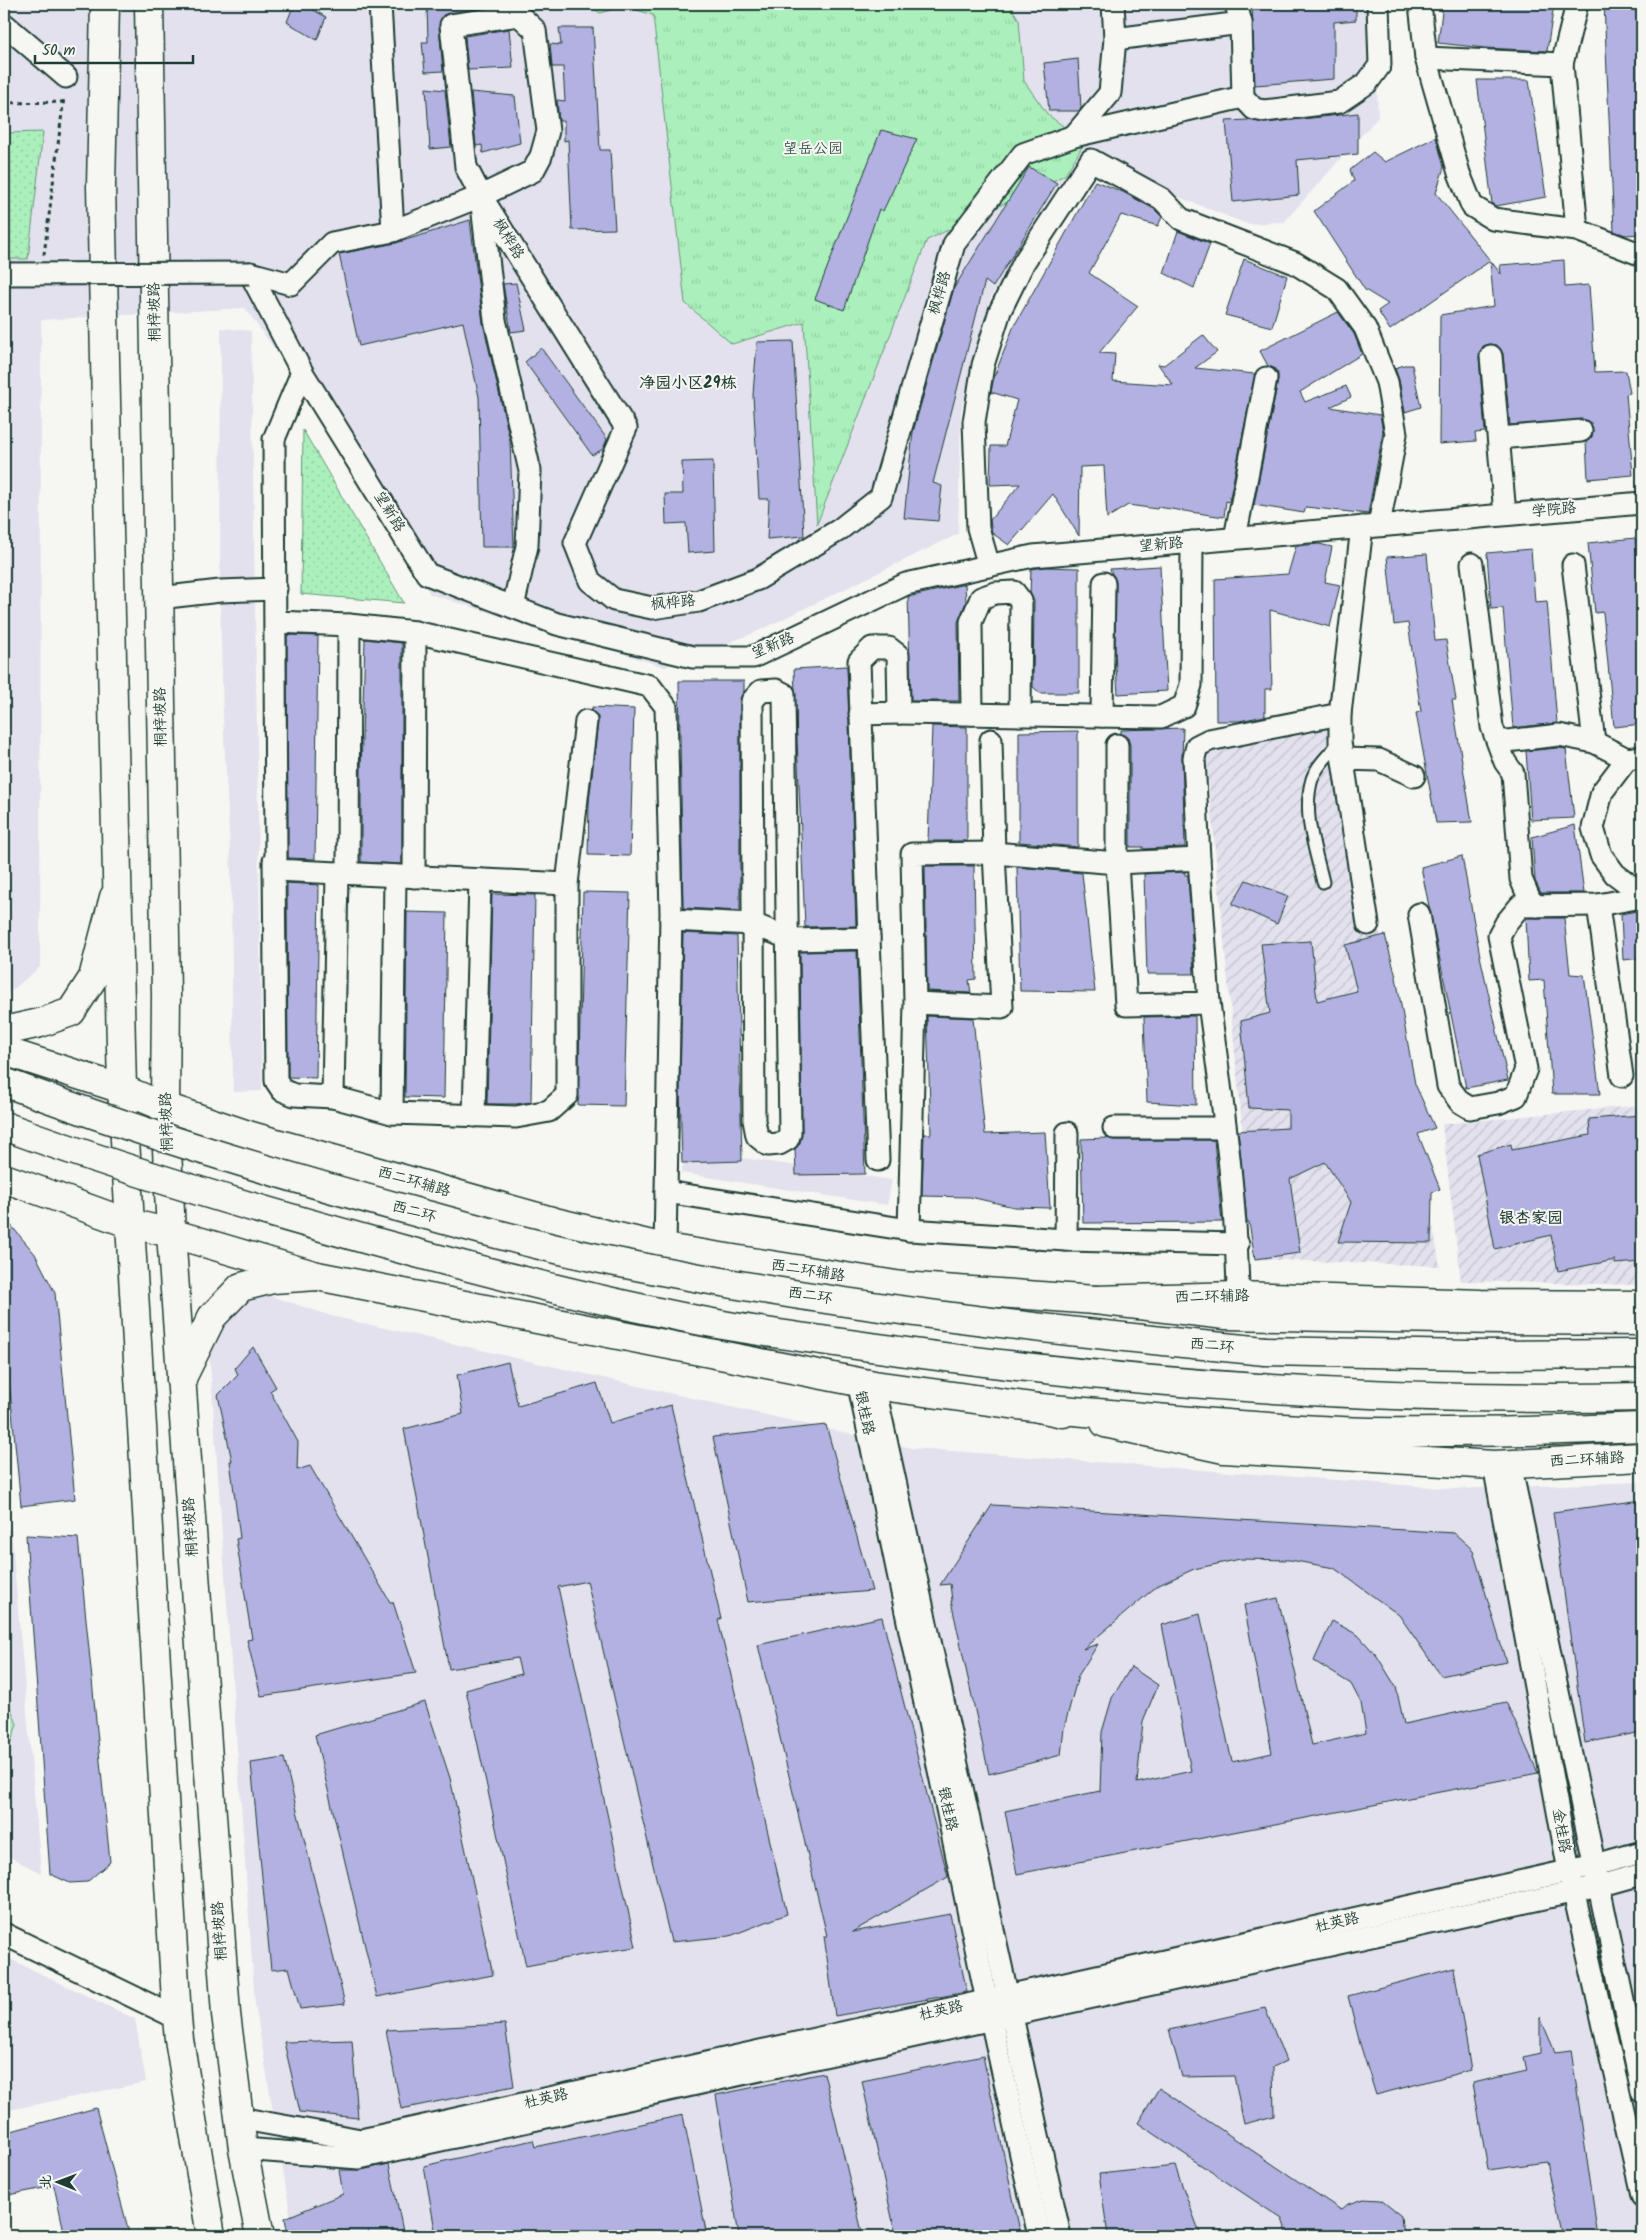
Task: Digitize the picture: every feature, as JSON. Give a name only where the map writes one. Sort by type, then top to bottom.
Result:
[{"type":"main road","points":[[105,4],[102,187],[122,1089],[128,1223],[177,2018],[211,2236]]},
{"type":"main road","name":"桐梓坡路","points":[[149,4],[166,995],[165,1107],[171,1233],[226,2014],[238,2118],[260,2236]]},
{"type":"main road","points":[[4,1031],[40,1023],[71,1012],[93,978],[117,886]]},
{"type":"main road","name":"西二环辅路","points":[[4,1051],[122,1089],[165,1107],[251,1136],[555,1222],[665,1248],[902,1286],[1095,1300],[1232,1306],[1642,1305]]},
{"type":"main road","name":"西二环","points":[[4,1082],[77,1109],[297,1180],[483,1230],[619,1263],[764,1289],[1026,1328],[1265,1351],[1469,1355],[1642,1354]]},
{"type":"main road","points":[[4,1126],[160,1179],[285,1217],[441,1260],[607,1301],[724,1325],[1030,1369],[1261,1388],[1507,1398],[1642,1397]]},
{"type":"main road","name":"西二环辅路","points":[[4,1178],[128,1223],[171,1233],[317,1276],[866,1383],[1039,1408],[1224,1449],[1502,1464],[1642,1457]]},
{"type":"main road","points":[[180,1382],[212,1317],[242,1287],[273,1279],[317,1276]]},
{"type":"main road","points":[[1232,1306],[1642,1321]]},
{"type":"main road","points":[[1039,1408],[1221,1424],[1369,1432],[1481,1432],[1642,1427]]},
{"type":"street","points":[[380,4],[393,231]]},
{"type":"street","points":[[1074,136],[1110,92],[1115,38],[1113,4]]},
{"type":"street","points":[[1115,38],[1238,13],[1243,97],[1254,109],[1264,111],[1339,102],[1354,94],[1367,83],[1380,65],[1378,4]]},
{"type":"street","points":[[1420,4],[1426,58],[1459,173],[1472,206],[1493,219],[1577,230],[1642,255]]},
{"type":"street","points":[[1577,4],[1562,64],[1577,230]]},
{"type":"street","points":[[4,274],[250,273],[291,284],[332,243],[393,231],[481,196],[533,172],[541,156],[548,131],[535,30],[519,15],[451,25],[466,167],[481,196],[495,320],[530,471],[527,546],[513,607]]},
{"type":"street","points":[[4,24],[66,77]]},
{"type":"street","points":[[1426,58],[1562,64]]},
{"type":"street","points":[[1074,136],[1243,97]]},
{"type":"street","name":"枫桦路","points":[[481,196],[626,428],[575,543],[590,581],[614,600],[652,608],[699,601],[758,579],[839,530],[881,497],[954,244],[1023,154],[1074,136]]},
{"type":"street","points":[[989,566],[978,528],[974,422],[983,365],[1000,311],[1024,262],[1091,160],[1162,200],[1181,219],[1295,263],[1337,289],[1366,328],[1387,382],[1396,434],[1371,526],[1340,714],[1342,750],[1368,924]]},
{"type":"street","name":"望新路","points":[[250,273],[302,372],[427,574],[557,624],[693,657],[753,657],[906,584],[1033,556],[1466,517]]},
{"type":"street","points":[[1491,356],[1505,514]]},
{"type":"street","points":[[302,372],[274,439],[276,589],[276,1081],[282,1090],[294,1095],[333,1096],[392,1113],[516,1117],[549,1111],[567,1095],[567,884],[586,721]]},
{"type":"street","points":[[1235,538],[1266,378]]},
{"type":"street","points":[[1499,438],[1581,431]]},
{"type":"street","name":"学院路","points":[[1466,517],[1642,502]]},
{"type":"street","points":[[860,714],[1161,717],[1184,706],[1191,685],[1192,542]]},
{"type":"street","points":[[1472,564],[1492,727],[1504,762],[1513,773],[1521,879],[1530,900],[1537,906]]},
{"type":"street","points":[[1572,565],[1594,742]]},
{"type":"street","points":[[1102,716],[1104,583]]},
{"type":"street","points":[[159,598],[220,591],[276,589]]},
{"type":"street","points":[[972,714],[972,622],[981,598],[995,593],[1014,592],[1021,602],[1020,715]]},
{"type":"street","points":[[276,622],[349,625],[414,632],[650,686],[666,707],[671,920],[665,1248]]},
{"type":"street","points":[[333,1096],[349,625]]},
{"type":"street","points":[[392,1113],[405,876],[414,632]]},
{"type":"street","points":[[878,1160],[859,661],[872,648],[889,648],[898,655],[899,713]]},
{"type":"street","points":[[776,690],[784,694],[789,938],[790,1133],[788,1139],[779,1144],[768,1145],[757,1136],[754,1120],[753,924],[752,701],[761,691],[776,690]]},
{"type":"street","points":[[1232,1306],[1238,1244],[1226,1128],[1209,1003],[1199,859],[1194,758],[1196,746],[1209,740],[1340,714]]},
{"type":"street","points":[[1498,742],[1560,734],[1594,742],[1635,758],[1602,792],[1593,828],[1601,855],[1615,874],[1642,896]]},
{"type":"street","points":[[914,1003],[1002,1007],[994,853],[991,740]]},
{"type":"street","points":[[1117,745],[1117,862],[1126,1005],[1209,1003]]},
{"type":"street","points":[[1342,750],[1379,760],[1414,776]]},
{"type":"street","points":[[909,1230],[914,1003],[912,854],[994,853],[1117,862],[1199,859]]},
{"type":"street","points":[[275,870],[567,884]]},
{"type":"street","points":[[474,1116],[480,880]]},
{"type":"street","points":[[1419,914],[1448,1086],[1460,1102],[1470,1108],[1498,1103],[1516,1096],[1526,1069],[1499,936],[1506,922],[1520,906],[1598,905],[1642,896]]},
{"type":"street","points":[[1598,905],[1622,1076]]},
{"type":"street","points":[[671,920],[753,924],[793,940],[869,938]]},
{"type":"street","points":[[1114,1128],[1226,1128]]},
{"type":"street","points":[[1066,1240],[1067,1132]]},
{"type":"street","points":[[666,1192],[909,1230],[1066,1240],[1238,1244]]},
{"type":"street","name":"银桂路","points":[[866,1383],[1010,2006],[1060,2236]]},
{"type":"street","name":"银桂路","points":[[866,1383],[989,2010],[1039,2236]]},
{"type":"street","name":"金桂路","points":[[1502,1464],[1597,1876],[1642,2091]]},
{"type":"street","name":"金桂路","points":[[1502,1464],[1571,1881],[1642,2195]]},
{"type":"street","name":"杜英路","points":[[1597,1876],[1642,1852]]},
{"type":"street","name":"杜英路","points":[[238,2118],[361,2140],[1010,2006],[1571,1881],[1597,1876],[1642,1874]]},
{"type":"street","points":[[4,1934],[177,2018]]},
{"type":"street","name":"杜英路","points":[[243,2149],[358,2158],[989,2010]]},
{"type":"lane","points":[[1323,882],[1307,816],[1313,778],[1327,756],[1342,750]]},
{"type":"path","points":[[44,259],[66,77]]},
{"type":"path","points":[[4,103],[64,102]]},
{"type":"shaded area","points":[[4,4],[1374,4],[1378,117],[1284,222],[1247,224],[1108,169],[1068,170],[991,297],[961,411],[958,534],[754,633],[665,667],[430,594],[300,384],[245,308],[41,320],[40,967],[4,997]]},
{"type":"shaded area","points":[[221,328],[251,331],[262,1091],[233,1092],[231,870],[223,717],[220,599]]},
{"type":"shaded area","points":[[1340,714],[1440,1266],[1255,1259],[1205,746]]},
{"type":"shaded area","points":[[1642,1105],[1642,1285],[1461,1281],[1442,1124]]},
{"type":"shaded area","points":[[688,1150],[892,1180],[887,1205],[681,1173]]},
{"type":"shaded area","points":[[225,1281],[331,1316],[911,1448],[1455,1489],[1642,1482],[1642,2236],[294,2236],[255,2004],[207,1319]]},
{"type":"shaded area","points":[[11,1529],[41,1873],[4,1854],[4,1530]]},
{"type":"shaded area","points":[[4,1956],[135,2019],[146,2082],[4,2111]]},
{"type":"green space","name":"望岳公园","points":[[545,4],[1009,4],[1019,20],[1024,81],[1048,115],[1085,142],[1065,175],[927,240],[817,524],[804,322],[732,344],[685,303],[653,15],[624,6],[600,13],[590,6],[545,7]]},
{"type":"green space","points":[[43,132],[28,259],[4,259],[4,133]]},
{"type":"green space","points":[[303,430],[404,603],[301,594]]},
{"type":"green space","points":[[4,1692],[17,1724],[4,1763]]},
{"type":"building","points":[[294,4],[303,4],[326,17],[317,40],[287,22]]},
{"type":"building","points":[[427,4],[507,4],[443,15],[439,26],[443,71],[425,72],[422,42],[428,42]]},
{"type":"building","points":[[1252,4],[1356,4],[1356,20],[1334,22],[1334,79],[1255,85]]},
{"type":"building","points":[[1443,4],[1554,4],[1547,51],[1485,48],[1438,43]]},
{"type":"building","points":[[1604,4],[1642,4],[1642,234],[1626,235],[1614,231]]},
{"type":"building","points":[[559,28],[593,28],[600,150],[610,150],[615,229],[572,230],[568,140],[564,141],[564,121],[559,121],[557,100],[565,101],[563,67],[552,67],[550,44],[561,45]]},
{"type":"building","points":[[509,29],[513,68],[468,70],[465,36]]},
{"type":"building","points":[[1078,59],[1081,108],[1079,111],[1049,111],[1044,63]]},
{"type":"building","points":[[1477,80],[1529,80],[1546,197],[1496,206],[1492,204]]},
{"type":"building","points":[[426,88],[445,90],[451,147],[430,149]]},
{"type":"building","points":[[471,92],[515,96],[520,143],[483,153],[482,145],[476,146]]},
{"type":"building","points":[[1358,113],[1358,154],[1297,160],[1299,195],[1233,202],[1226,121],[1249,120],[1265,123]]},
{"type":"building","points":[[881,130],[917,139],[883,211],[879,209],[844,310],[815,299]]},
{"type":"building","points":[[1436,137],[1444,167],[1436,193],[1501,274],[1500,265],[1564,260],[1565,287],[1589,285],[1595,372],[1626,371],[1630,393],[1626,394],[1633,475],[1588,479],[1586,442],[1592,437],[1593,430],[1591,423],[1586,420],[1510,425],[1503,354],[1497,345],[1483,346],[1479,357],[1485,432],[1475,433],[1476,441],[1439,444],[1440,315],[1494,306],[1490,261],[1390,330],[1378,311],[1388,304],[1365,290],[1314,211],[1354,181],[1350,170],[1373,152],[1385,162]]},
{"type":"building","points":[[1029,167],[1057,183],[993,287],[985,281],[933,483],[942,486],[938,521],[904,518],[913,432],[954,288]]},
{"type":"building","points":[[1095,181],[1123,192],[1154,209],[1162,217],[1158,226],[1121,215],[1089,273],[1138,306],[1099,353],[1115,354],[1113,381],[1173,385],[1158,364],[1164,365],[1203,335],[1217,352],[1195,368],[1255,374],[1229,502],[1226,501],[1224,517],[1158,507],[1157,509],[1128,505],[1107,518],[1104,466],[1080,467],[1079,536],[1053,494],[1009,545],[992,533],[990,520],[1020,484],[990,485],[991,446],[1005,446],[1017,400],[991,392],[994,377],[1013,328]]},
{"type":"building","points":[[470,220],[483,323],[510,441],[514,547],[482,547],[479,397],[463,322],[359,346],[339,254],[396,243]]},
{"type":"building","points":[[1178,231],[1210,244],[1194,288],[1164,273]]},
{"type":"building","points":[[1244,259],[1287,276],[1272,327],[1225,315]]},
{"type":"building","points":[[516,283],[526,330],[511,332],[503,284]]},
{"type":"building","points":[[1338,312],[1354,334],[1362,354],[1300,392],[1305,402],[1346,386],[1351,397],[1330,407],[1380,415],[1383,432],[1368,514],[1306,507],[1304,513],[1254,505],[1278,380],[1278,373],[1274,368],[1268,366],[1260,351]]},
{"type":"building","points":[[793,341],[804,536],[767,539],[769,499],[759,499],[753,395],[757,342]]},
{"type":"building","points":[[541,348],[607,439],[603,449],[592,455],[525,362]]},
{"type":"building","points":[[1412,365],[1421,407],[1405,412],[1395,368]]},
{"type":"building","points":[[713,461],[715,551],[688,553],[686,523],[666,524],[665,494],[683,494],[682,462]]},
{"type":"building","points":[[1635,538],[1642,608],[1642,724],[1614,727],[1603,612],[1595,613],[1588,543]]},
{"type":"building","points":[[1319,544],[1332,547],[1325,582],[1340,585],[1330,627],[1270,610],[1272,689],[1265,689],[1265,716],[1239,721],[1216,721],[1215,579],[1288,574],[1296,546]]},
{"type":"building","points":[[1531,549],[1535,602],[1547,601],[1557,723],[1513,728],[1503,608],[1491,609],[1487,553]]},
{"type":"building","points":[[1427,554],[1435,641],[1446,640],[1456,700],[1452,700],[1472,822],[1436,823],[1416,713],[1421,712],[1408,623],[1394,625],[1387,557]]},
{"type":"building","points":[[1160,566],[1167,691],[1118,694],[1115,654],[1116,583],[1110,569]]},
{"type":"building","points":[[1046,567],[1079,568],[1079,693],[1040,693],[1033,687],[1034,601],[1030,593],[1031,569]]},
{"type":"building","points":[[965,584],[966,602],[958,622],[959,701],[911,701],[908,597]]},
{"type":"building","points":[[287,635],[318,636],[315,859],[288,858]]},
{"type":"building","points":[[365,639],[402,643],[402,864],[361,862],[361,772]]},
{"type":"building","points":[[847,666],[856,926],[805,927],[794,669]]},
{"type":"building","points":[[679,681],[744,681],[744,691],[740,701],[740,911],[683,908]]},
{"type":"building","points":[[592,707],[634,709],[630,856],[588,855],[589,802],[598,722],[598,717],[592,710]]},
{"type":"building","points":[[932,726],[967,727],[967,841],[928,841]]},
{"type":"building","points":[[1183,728],[1182,759],[1185,847],[1143,849],[1143,847],[1130,847],[1130,745],[1128,738],[1121,733],[1121,730]]},
{"type":"building","points":[[1078,731],[1078,847],[1019,842],[1019,732]]},
{"type":"building","points":[[1566,749],[1574,818],[1531,820],[1526,751]]},
{"type":"building","points":[[1575,825],[1584,893],[1541,893],[1535,881],[1532,837]]},
{"type":"building","points":[[1462,856],[1480,956],[1508,1080],[1466,1088],[1421,867]]},
{"type":"building","points":[[925,866],[974,866],[976,979],[969,980],[971,993],[927,991]]},
{"type":"building","points":[[1017,867],[1082,873],[1095,992],[1020,991]]},
{"type":"building","points":[[1185,872],[1185,875],[1188,875],[1194,974],[1147,974],[1144,874]]},
{"type":"building","points":[[1246,880],[1288,896],[1277,924],[1232,904]]},
{"type":"building","points":[[287,883],[319,885],[316,1078],[288,1077]]},
{"type":"building","points":[[583,892],[630,893],[624,1106],[578,1105]]},
{"type":"building","points":[[492,894],[535,895],[531,1102],[487,1104]]},
{"type":"building","points":[[1642,910],[1642,958],[1623,960],[1621,914]]},
{"type":"building","points":[[407,912],[447,913],[444,1098],[405,1097]]},
{"type":"building","points":[[1526,918],[1564,918],[1570,974],[1584,975],[1600,1094],[1552,1094],[1544,980],[1529,981]]},
{"type":"building","points":[[683,933],[737,936],[742,1161],[682,1163],[680,1088]]},
{"type":"building","points":[[1385,935],[1396,977],[1415,1084],[1435,1128],[1418,1134],[1440,1189],[1432,1192],[1431,1243],[1338,1242],[1351,1202],[1325,1162],[1290,1179],[1300,1253],[1255,1259],[1249,1222],[1247,1222],[1238,1131],[1288,1128],[1288,1110],[1249,1108],[1241,1021],[1270,1013],[1261,944],[1311,941],[1317,1001],[1357,991],[1345,945]]},
{"type":"building","points":[[857,951],[865,1174],[796,1175],[795,1149],[800,1143],[802,1133],[800,952]]},
{"type":"building","points":[[927,1016],[973,1018],[985,1134],[1045,1132],[1050,1208],[1014,1207],[970,1197],[922,1196],[924,1134],[931,1134]]},
{"type":"building","points":[[1195,1016],[1196,1105],[1147,1102],[1144,1017]]},
{"type":"building","points":[[1642,1115],[1642,1262],[1615,1264],[1615,1260],[1558,1271],[1551,1235],[1495,1249],[1477,1154],[1511,1144],[1512,1150],[1590,1135],[1589,1119]]},
{"type":"building","points":[[1107,1138],[1114,1140],[1214,1140],[1222,1222],[1083,1223],[1081,1139]]},
{"type":"building","points":[[4,1217],[35,1254],[55,1293],[75,1499],[21,1506],[4,1327]]},
{"type":"building","points":[[253,1347],[276,1387],[270,1391],[298,1442],[297,1470],[310,1466],[390,1602],[393,1602],[416,1673],[261,1696],[247,1640],[252,1639],[236,1539],[240,1538],[230,1461],[232,1461],[218,1395],[238,1375],[235,1368]]},
{"type":"building","points":[[508,1362],[518,1406],[597,1383],[610,1423],[671,1405],[721,1619],[718,1620],[787,1914],[730,1936],[671,1942],[587,1581],[558,1587],[636,1947],[526,1966],[466,1690],[521,1674],[517,1658],[449,1669],[404,1429],[463,1414],[457,1375]]},
{"type":"building","points":[[826,1425],[872,1591],[748,1602],[713,1437]]},
{"type":"building","points":[[1642,1500],[1642,1732],[1585,1743],[1553,1512]]},
{"type":"building","points":[[992,1505],[1454,1533],[1473,1550],[1506,1662],[1441,1676],[1399,1615],[1334,1568],[1290,1560],[1240,1559],[1194,1569],[1157,1586],[1083,1649],[1098,1644],[1078,1676],[1064,1728],[1061,1755],[989,1774],[951,1601],[950,1584],[940,1585]]},
{"type":"building","points":[[26,1535],[78,1538],[110,1862],[87,1882],[70,1883],[50,1874]]},
{"type":"building","points":[[1278,1598],[1312,1745],[1366,1733],[1361,1703],[1351,1684],[1314,1661],[1332,1621],[1358,1635],[1377,1656],[1396,1687],[1404,1724],[1506,1702],[1538,1773],[1017,1874],[1005,1811],[1100,1791],[1102,1732],[1112,1698],[1131,1667],[1158,1685],[1143,1721],[1137,1783],[1191,1771],[1162,1625],[1200,1614],[1232,1762],[1272,1753],[1244,1605]]},
{"type":"building","points":[[882,1617],[948,1877],[852,1932],[950,1914],[967,1992],[835,2016],[824,1936],[827,1936],[758,1645]]},
{"type":"building","points":[[425,1702],[450,1778],[493,1975],[377,1997],[315,1735]]},
{"type":"building","points":[[284,1758],[345,2004],[300,2009],[289,1968],[271,1970],[251,1763]]},
{"type":"building","points":[[1454,1968],[1471,2070],[1376,2095],[1360,2044],[1348,1996]]},
{"type":"building","points":[[1265,2008],[1286,2061],[1273,2067],[1274,2116],[1244,2124],[1234,2076],[1182,2077],[1169,2030]]},
{"type":"building","points":[[1540,2017],[1555,2052],[1571,2050],[1598,2236],[1562,2236],[1546,2162],[1488,2170],[1473,2083],[1527,2071],[1524,2057],[1540,2053]]},
{"type":"building","points":[[505,2024],[514,2086],[401,2109],[386,2030]]},
{"type":"building","points":[[352,2040],[358,2118],[300,2112],[284,2042]]},
{"type":"building","points":[[983,2056],[1021,2236],[896,2236],[862,2081]]},
{"type":"building","points":[[824,2073],[863,2236],[739,2236],[716,2095]]},
{"type":"building","points":[[1159,2088],[1341,2210],[1348,2204],[1363,2199],[1381,2200],[1401,2216],[1403,2236],[1288,2236],[1282,2219],[1138,2123]]},
{"type":"building","points":[[96,2108],[130,2236],[65,2236],[54,2186],[4,2196],[4,2133]]},
{"type":"building","points":[[683,2115],[707,2236],[436,2236],[424,2166],[533,2140],[535,2147]]},
{"type":"building","points":[[389,2164],[404,2236],[288,2236],[285,2218],[343,2194],[339,2170],[361,2170]]},
{"type":"building","points":[[1175,2166],[1201,2236],[1108,2236],[1099,2174]]},
{"type":"district","name":"净园小区29栋","points":[[688,383]]},
{"type":"district","name":"银杏家园","points":[[1531,1218]]}]
